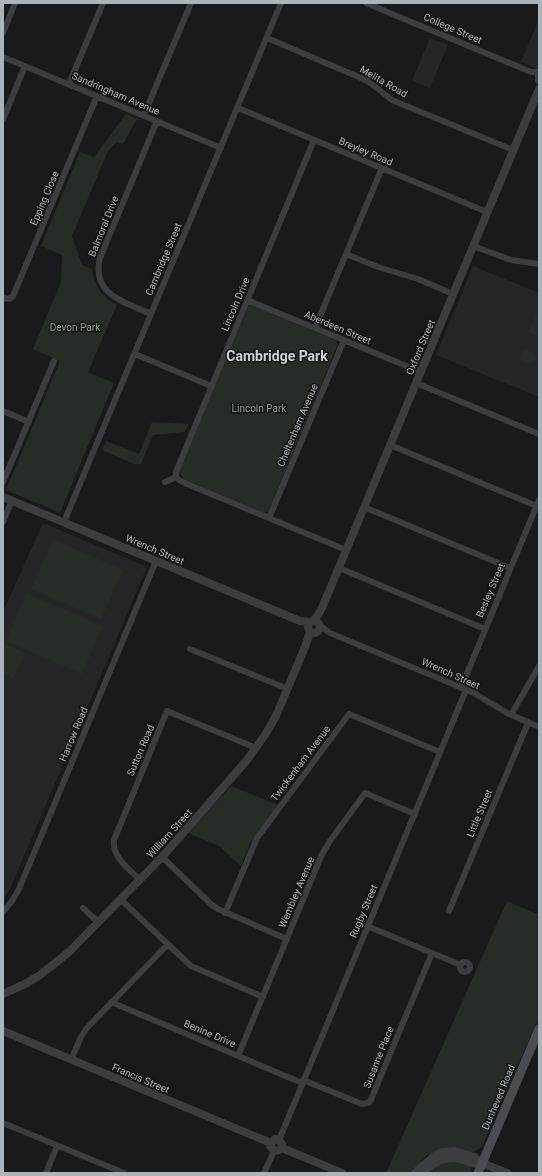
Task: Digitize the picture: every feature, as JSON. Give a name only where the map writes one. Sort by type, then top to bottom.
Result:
[{"type":"main road","name":"Dunheved Road","points":[[478,1173],[539,1029]]},
{"type":"street","points":[[3,33],[15,3]]},
{"type":"street","points":[[69,84],[103,3]]},
{"type":"street","points":[[144,115],[191,3]]},
{"type":"street","name":"Cambridge Street","points":[[64,522],[281,3]]},
{"type":"street","name":"College Street","points":[[366,3],[536,72]]},
{"type":"street","name":"Melita Road","points":[[267,38],[365,80],[392,100],[512,150]]},
{"type":"street","name":"Sandringham Avenue","points":[[3,57],[221,148]]},
{"type":"street","points":[[3,119],[25,66]]},
{"type":"street","name":"Oxford Street","points":[[314,627],[316,618],[322,608],[339,568],[538,90],[539,80],[536,72]]},
{"type":"street","name":"Epping Close","points":[[3,298],[10,299],[13,296],[97,96]]},
{"type":"street","name":"Breyley Road","points":[[238,108],[487,212]]},
{"type":"street","name":"Balmoral Drive","points":[[151,314],[119,300],[108,293],[100,281],[98,268],[100,258],[157,121]]},
{"type":"street","name":"Lincoln Drive","points":[[176,477],[176,472],[211,386],[314,140]]},
{"type":"street","points":[[315,328],[382,168]]},
{"type":"street","points":[[474,246],[510,260],[539,264]]},
{"type":"street","points":[[346,254],[378,267],[418,279],[453,294]]},
{"type":"street","name":"Aberdeen Street","points":[[247,300],[421,372]]},
{"type":"street","name":"Cheltenham Avenue","points":[[270,518],[344,340]]},
{"type":"street","points":[[135,354],[211,386]]},
{"type":"street","points":[[3,482],[54,361]]},
{"type":"street","points":[[416,383],[539,434]]},
{"type":"street","points":[[3,411],[29,422]]},
{"type":"street","points":[[390,445],[538,505]]},
{"type":"street","points":[[165,482],[176,477],[179,480],[346,550]]},
{"type":"street","name":"Wrench Street","points":[[3,497],[464,689],[510,715],[539,727]]},
{"type":"street","points":[[3,522],[12,500]]},
{"type":"street","name":"Besley Street","points":[[464,689],[485,629],[538,505]]},
{"type":"street","points":[[364,508],[510,568]]},
{"type":"street","name":"Harrow Road","points":[[3,912],[19,889],[156,561]]},
{"type":"street","points":[[339,568],[485,629]]},
{"type":"street","name":"William Street","points":[[3,994],[27,983],[50,968],[72,949],[162,857],[237,772],[256,748],[276,716],[314,627]]},
{"type":"street","points":[[190,649],[288,689]]},
{"type":"street","points":[[510,715],[539,666]]},
{"type":"street","name":"Rugby Street","points":[[264,1173],[415,814],[464,689]]},
{"type":"street","name":"Sutton Road","points":[[139,879],[117,855],[114,840],[167,711],[256,748]]},
{"type":"street","name":"Twickenham Avenue","points":[[225,913],[257,838],[349,714],[440,752]]},
{"type":"street","name":"Little Street","points":[[449,911],[528,723]]},
{"type":"street","name":"Wembley Avenue","points":[[238,1056],[325,850],[365,794],[415,814]]},
{"type":"street","points":[[162,857],[212,905],[225,913],[287,939]]},
{"type":"street","points":[[120,899],[167,945],[193,967],[263,997]]},
{"type":"street","points":[[83,908],[98,922]]},
{"type":"street","points":[[367,926],[461,965]]},
{"type":"street","points":[[72,1060],[84,1032],[167,945]]},
{"type":"street","name":"Susanne Place","points":[[303,1081],[362,1104],[370,1102],[432,953]]},
{"type":"street","name":"Benine Drive","points":[[111,1002],[238,1056],[303,1081]]},
{"type":"street","name":"Francis Street","points":[[3,1031],[342,1173]]},
{"type":"street","points":[[3,1123],[120,1172]]},
{"type":"street","points":[[46,1173],[57,1146]]},
{"type":"street","points":[[415,1173],[429,1159],[436,1155],[454,1151],[467,1154],[476,1158],[482,1163],[507,1173]]},
{"type":"street","points":[[422,1173],[432,1165],[445,1159],[459,1159],[473,1164],[482,1163]]},
{"type":"shaded area","points":[[539,19],[539,70],[521,62]]},
{"type":"shaded area","points":[[430,38],[448,45],[430,88],[412,81]]},
{"type":"shaded area","points":[[473,266],[539,293],[539,397],[436,355]]},
{"type":"shaded area","points":[[43,523],[147,567],[10,889],[3,900],[3,612]]},
{"type":"green space","name":"Devon Park","points":[[126,114],[137,119],[123,144],[117,142],[108,151],[72,236],[82,265],[92,269],[97,286],[103,295],[117,305],[88,372],[114,383],[60,513],[6,490],[60,361],[33,349],[61,282],[62,255],[41,246],[80,152],[94,157]]},
{"type":"green space","name":"Lincoln Park","points":[[251,305],[335,340],[338,344],[268,512],[265,513],[183,479],[179,472],[248,307]]},
{"type":"green space","points":[[539,311],[539,337],[528,332]]},
{"type":"green space","points":[[523,350],[533,353],[537,358],[536,360],[530,364],[520,359]]},
{"type":"green space","points":[[152,422],[189,424],[185,432],[153,435],[141,464],[134,464],[102,450],[106,441],[139,454]]},
{"type":"green space","points":[[53,539],[123,570],[101,619],[31,589]]},
{"type":"green space","points":[[26,593],[103,626],[82,674],[6,641]]},
{"type":"green space","points":[[3,643],[25,653],[14,678],[3,673]]},
{"type":"green space","points":[[231,786],[278,805],[250,843],[241,866],[219,846],[188,833]]},
{"type":"green space","points":[[507,901],[537,914],[539,911],[539,1017],[482,1147],[473,1152],[446,1149],[427,1155],[412,1173],[386,1173]]},
{"type":"green space","points":[[450,1161],[457,1161],[470,1167],[471,1173],[426,1173],[429,1169]]},
{"type":"district","name":"Cambridge Park","points":[[277,356]]}]
